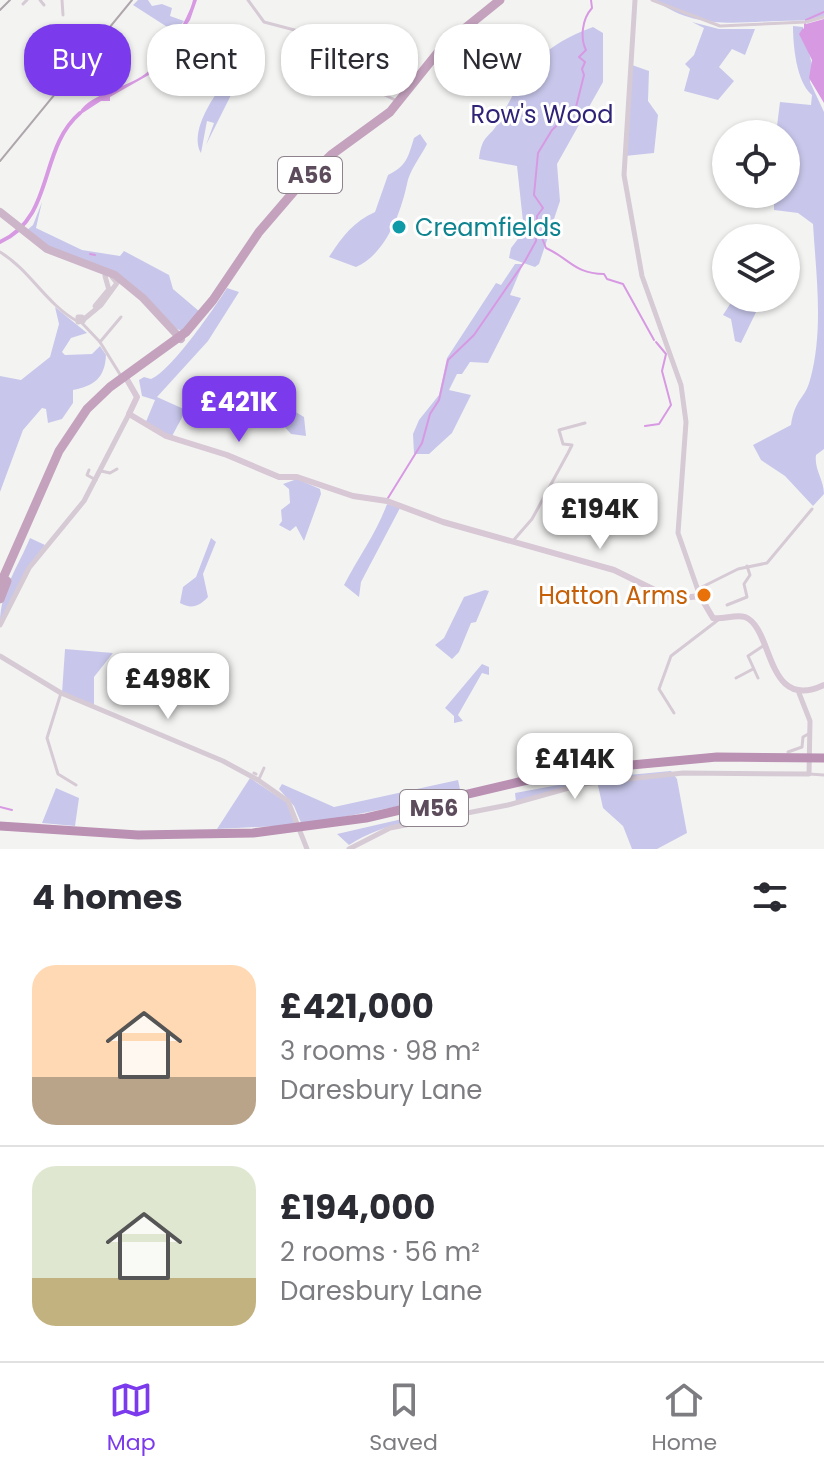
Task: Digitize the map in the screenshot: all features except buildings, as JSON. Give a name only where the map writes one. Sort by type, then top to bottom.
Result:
[{"type":"highway","name":"A56","points":[[124,378],[165,349],[213,300],[274,213],[329,156],[399,103],[443,46],[500,0]]},
{"type":"highway","name":"A56","points":[[1,592],[66,447],[97,406],[124,378],[178,336],[196,326],[218,301],[243,255]]},
{"type":"highway","name":"M56","points":[[0,829],[163,836],[271,832],[366,818],[515,783],[599,768],[717,757],[824,760]]},
{"type":"main road","points":[[0,212],[47,249],[72,259],[117,285]]},
{"type":"main road","points":[[72,259],[92,264],[178,336]]},
{"type":"main road","points":[[124,378],[137,397],[129,414],[172,439],[227,455],[279,477],[297,477],[353,496],[387,501],[512,542],[614,570],[673,599],[699,593],[714,620],[745,617],[770,661],[803,695],[824,685]]},
{"type":"street","points":[[23,4],[27,0]]},
{"type":"street","points":[[40,0],[44,5]]},
{"type":"street","points":[[62,0],[63,15]]},
{"type":"street","points":[[248,0],[264,22],[306,33],[352,79],[399,103]]},
{"type":"street","points":[[635,0],[624,175],[642,276],[681,385],[686,422],[678,533],[699,593],[747,566],[767,563],[812,509]]},
{"type":"street","points":[[652,0],[720,26],[806,22],[824,17]]},
{"type":"street","points":[[0,252],[35,282],[57,309],[79,320],[100,342],[124,378]]},
{"type":"street","points":[[79,320],[117,285]]},
{"type":"street","points":[[100,342],[119,321]]},
{"type":"street","points":[[0,625],[29,568],[80,507],[129,414]]},
{"type":"street","points":[[512,542],[532,519],[572,445],[563,444],[559,430],[585,423]]},
{"type":"street","points":[[101,471],[110,473],[117,469]]},
{"type":"street","points":[[87,475],[96,480]]},
{"type":"street","points":[[727,605],[744,599],[744,584],[750,575],[747,566]]},
{"type":"street","points":[[674,713],[659,689],[666,664],[714,620]]},
{"type":"street","points":[[758,678],[748,656],[763,646]]},
{"type":"street","points":[[0,656],[61,693],[255,774],[288,801],[299,822],[307,849]]},
{"type":"street","points":[[736,678],[753,669]]},
{"type":"street","points":[[61,693],[47,738],[58,774],[76,785]]},
{"type":"street","points":[[803,695],[810,733],[809,771]]},
{"type":"street","points":[[788,752],[802,747],[803,737],[810,733]]},
{"type":"street","points":[[255,774],[264,768]]},
{"type":"street","points":[[350,849],[390,828],[508,805],[583,784],[683,773],[809,771],[824,775]]},
{"type":"green space","points":[[138,0],[148,0],[152,6],[162,4],[172,8],[170,16],[184,21],[182,24],[163,24],[133,5]]},
{"type":"green space","points":[[655,0],[824,0],[824,17],[813,20],[716,22],[686,16]]},
{"type":"green space","points":[[692,22],[719,29],[755,29],[745,55],[732,49],[719,67],[734,81],[718,100],[684,91],[690,69],[685,64],[694,55],[704,28]]},
{"type":"green space","points":[[793,26],[803,27],[812,65],[810,82],[824,112],[824,449],[816,455],[816,460],[824,494],[813,506],[785,476],[761,460],[753,445],[791,425],[795,409],[810,380],[817,342],[813,224],[798,213],[774,210],[800,208],[800,120],[778,120],[780,102],[811,105],[812,95],[802,81]]},
{"type":"green space","name":"Row's Wood","points":[[593,27],[603,33],[603,82],[557,164],[560,201],[539,264],[535,267],[509,258],[511,248],[524,231],[517,166],[479,159],[480,151],[513,96],[550,96],[550,50]]},
{"type":"green space","points":[[632,65],[649,71],[648,101],[658,115],[654,153],[625,156]]},
{"type":"green space","points":[[215,96],[230,96],[206,145],[214,123],[207,121],[201,153],[199,131]]},
{"type":"green space","points":[[420,134],[427,144],[410,174],[401,207],[384,242],[367,261],[356,267],[329,257],[349,231],[375,212],[388,175],[403,164],[414,138]]},
{"type":"green space","points":[[42,202],[36,228],[82,250],[120,256],[124,251],[169,275],[173,289],[200,312],[182,331],[177,329],[111,270],[47,249],[26,231],[33,225]]},
{"type":"green space","points":[[515,264],[523,264],[510,295],[521,298],[488,363],[470,362],[462,374],[457,374],[449,390],[471,395],[452,433],[429,454],[414,454],[413,434],[419,420],[439,395],[447,358],[496,283],[501,285]]},
{"type":"green space","points":[[227,288],[239,292],[208,341],[157,397],[186,410],[171,438],[145,424],[155,400],[142,396],[139,380],[144,377],[151,379],[169,364]]},
{"type":"green space","points":[[55,307],[87,333],[71,338],[62,352],[65,355],[92,354],[100,346],[106,355],[103,370],[97,380],[73,390],[73,403],[62,419],[48,423],[46,409],[42,408],[23,430],[0,492],[0,376],[21,380],[50,357],[59,324]]},
{"type":"green space","points":[[725,312],[756,312],[741,343],[735,341],[731,319],[723,315]]},
{"type":"green space","points":[[286,385],[294,390],[294,411],[304,417],[306,436],[291,434],[283,425],[286,419],[282,418],[280,398]]},
{"type":"green space","points":[[297,479],[320,489],[321,494],[304,541],[296,526],[290,531],[279,525],[282,521],[281,510],[290,503],[289,489],[283,484]]},
{"type":"green space","points":[[387,504],[400,508],[361,582],[359,597],[344,585]]},
{"type":"green space","points":[[30,538],[45,545],[28,567],[0,623],[3,600]]},
{"type":"green space","points":[[211,538],[216,542],[203,574],[208,597],[195,606],[184,605],[180,603],[183,587],[196,577]]},
{"type":"green space","points":[[489,591],[476,622],[471,623],[459,652],[452,659],[435,645],[444,638],[464,597]]},
{"type":"green space","points":[[65,649],[113,653],[94,677],[94,705],[62,693]]},
{"type":"green space","points":[[482,664],[489,667],[489,675],[482,673],[458,715],[463,721],[454,723],[454,716],[445,708]]},
{"type":"green space","points":[[671,771],[677,779],[687,833],[657,849],[632,849],[623,826],[603,808],[597,781],[516,802],[515,793],[596,778]]},
{"type":"green space","points":[[250,778],[289,804],[298,825],[217,829]]},
{"type":"green space","points":[[458,780],[461,794],[302,825],[294,806],[279,789],[282,784],[334,807]]},
{"type":"green space","points":[[56,788],[79,798],[75,826],[42,823]]},
{"type":"green space","points":[[467,804],[469,811],[392,826],[349,845],[337,834]]},
{"type":"shaded area","points":[[193,0],[197,0],[190,20],[182,24]]},
{"type":"shaded area","points":[[824,19],[824,103],[809,78],[812,60],[799,34],[803,28],[806,32],[806,24]]},
{"type":"shaded area","points":[[147,72],[147,76],[131,85],[131,82]]},
{"type":"shaded area","points":[[100,96],[112,96],[110,101],[101,101],[78,116],[88,103]]},
{"type":"waterway","points":[[388,498],[422,443],[430,414],[439,400],[448,360],[474,335],[536,241],[537,216],[543,208],[534,195],[538,153],[552,130],[576,107],[585,62],[579,57],[586,50],[583,29],[592,8],[591,0]]},
{"type":"waterway","points":[[806,20],[824,12]]},
{"type":"waterway","points":[[805,24],[805,32]]},
{"type":"waterway","points":[[0,242],[18,231],[30,216],[58,145],[80,113]]},
{"type":"waterway","points":[[538,228],[546,248],[579,269],[604,274],[607,279],[623,284],[654,340]]},
{"type":"waterway","points":[[90,254],[95,255]]},
{"type":"waterway","points":[[645,426],[659,424],[671,405],[662,371],[666,354],[656,342]]},
{"type":"waterway","points":[[0,807],[12,810]]},
{"type":"railway","points":[[0,10],[10,0]]},
{"type":"railway","points":[[0,161],[132,0]]},
{"type":"place","name":"Creamfields","points":[[399,227]]},
{"type":"place","name":"Hatton Arms","points":[[704,595]]}]
